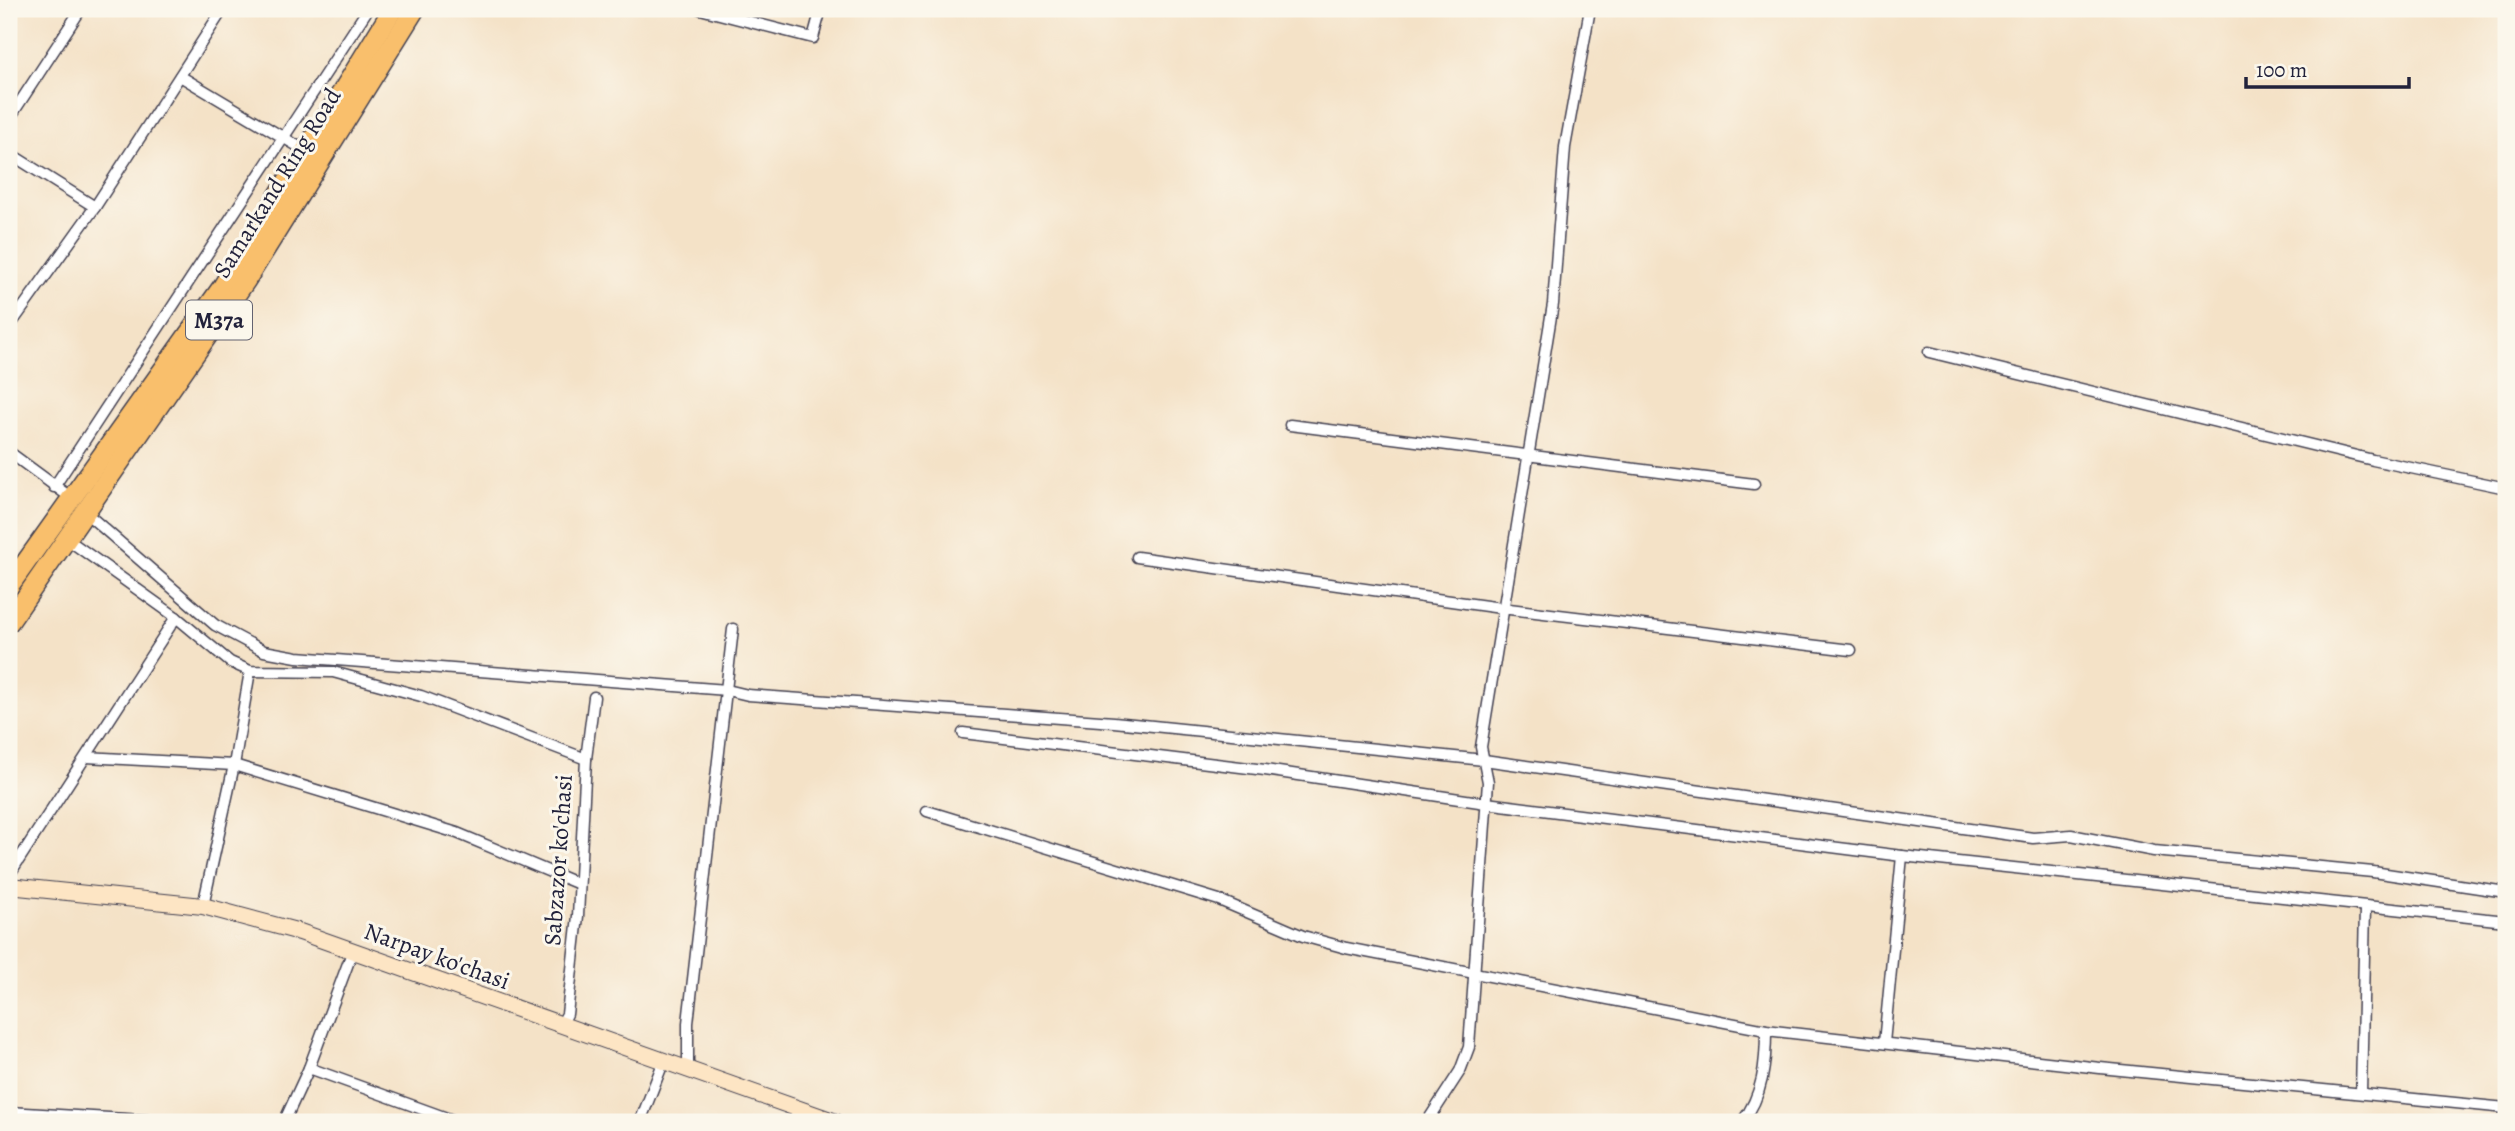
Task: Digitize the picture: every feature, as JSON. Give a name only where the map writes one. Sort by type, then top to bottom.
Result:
[{"type":"highway","name":"Samarkand Ring Road","points":[[9,586],[62,492],[223,286],[393,9]]},
{"type":"highway","name":"Samarkand Ring Road","points":[[9,622],[246,280],[415,9]]},
{"type":"street","points":[[9,119],[81,9]]},
{"type":"street","points":[[9,327],[95,207],[223,9]]},
{"type":"street","points":[[9,452],[62,492],[368,9]]},
{"type":"street","points":[[700,9],[813,38],[821,9]]},
{"type":"street","points":[[1427,1122],[1460,1071],[1469,1047],[1488,782],[1481,747],[1501,608],[1553,304],[1565,147],[1590,9]]},
{"type":"street","points":[[180,76],[306,150]]},
{"type":"street","points":[[9,153],[95,207]]},
{"type":"street","points":[[1929,352],[2372,460],[2506,488]]},
{"type":"street","points":[[1290,425],[1754,484]]},
{"type":"street","points":[[86,513],[215,625],[264,651],[297,657],[727,690],[748,695],[925,710],[1114,722],[1484,760],[2034,838],[2071,835],[2154,851],[2373,872],[2506,892]]},
{"type":"street","points":[[67,539],[176,617],[230,662],[250,671],[333,672],[421,696],[586,759]]},
{"type":"street","points":[[1137,557],[1501,608],[1852,650]]},
{"type":"street","points":[[9,876],[176,617]]},
{"type":"street","points":[[694,1074],[688,1064],[688,1023],[733,629]]},
{"type":"street","points":[[203,906],[234,765],[250,671]]},
{"type":"street","name":"Sabzazor ko'chasi","points":[[561,1025],[567,1014],[579,884],[586,759],[594,697]]},
{"type":"street","points":[[963,733],[1265,770],[1486,803],[1902,856],[2365,908],[2506,921]]},
{"type":"street","points":[[86,757],[234,765],[457,833],[579,884]]},
{"type":"street","points":[[926,811],[1219,900],[1303,936],[1346,948],[1766,1030],[2506,1108]]},
{"type":"street","points":[[1885,1043],[1902,856]]},
{"type":"street","name":"Narpay ko'chasi","points":[[9,886],[203,906],[300,932],[694,1074],[836,1122]]},
{"type":"street","points":[[2361,1093],[2365,908]]},
{"type":"street","points":[[284,1122],[309,1068],[353,950]]},
{"type":"street","points":[[1742,1122],[1758,1098],[1766,1056],[1766,1030]]},
{"type":"street","points":[[640,1122],[663,1063]]},
{"type":"street","points":[[309,1068],[458,1122]]},
{"type":"street","points":[[9,1112],[176,1122]]}]
